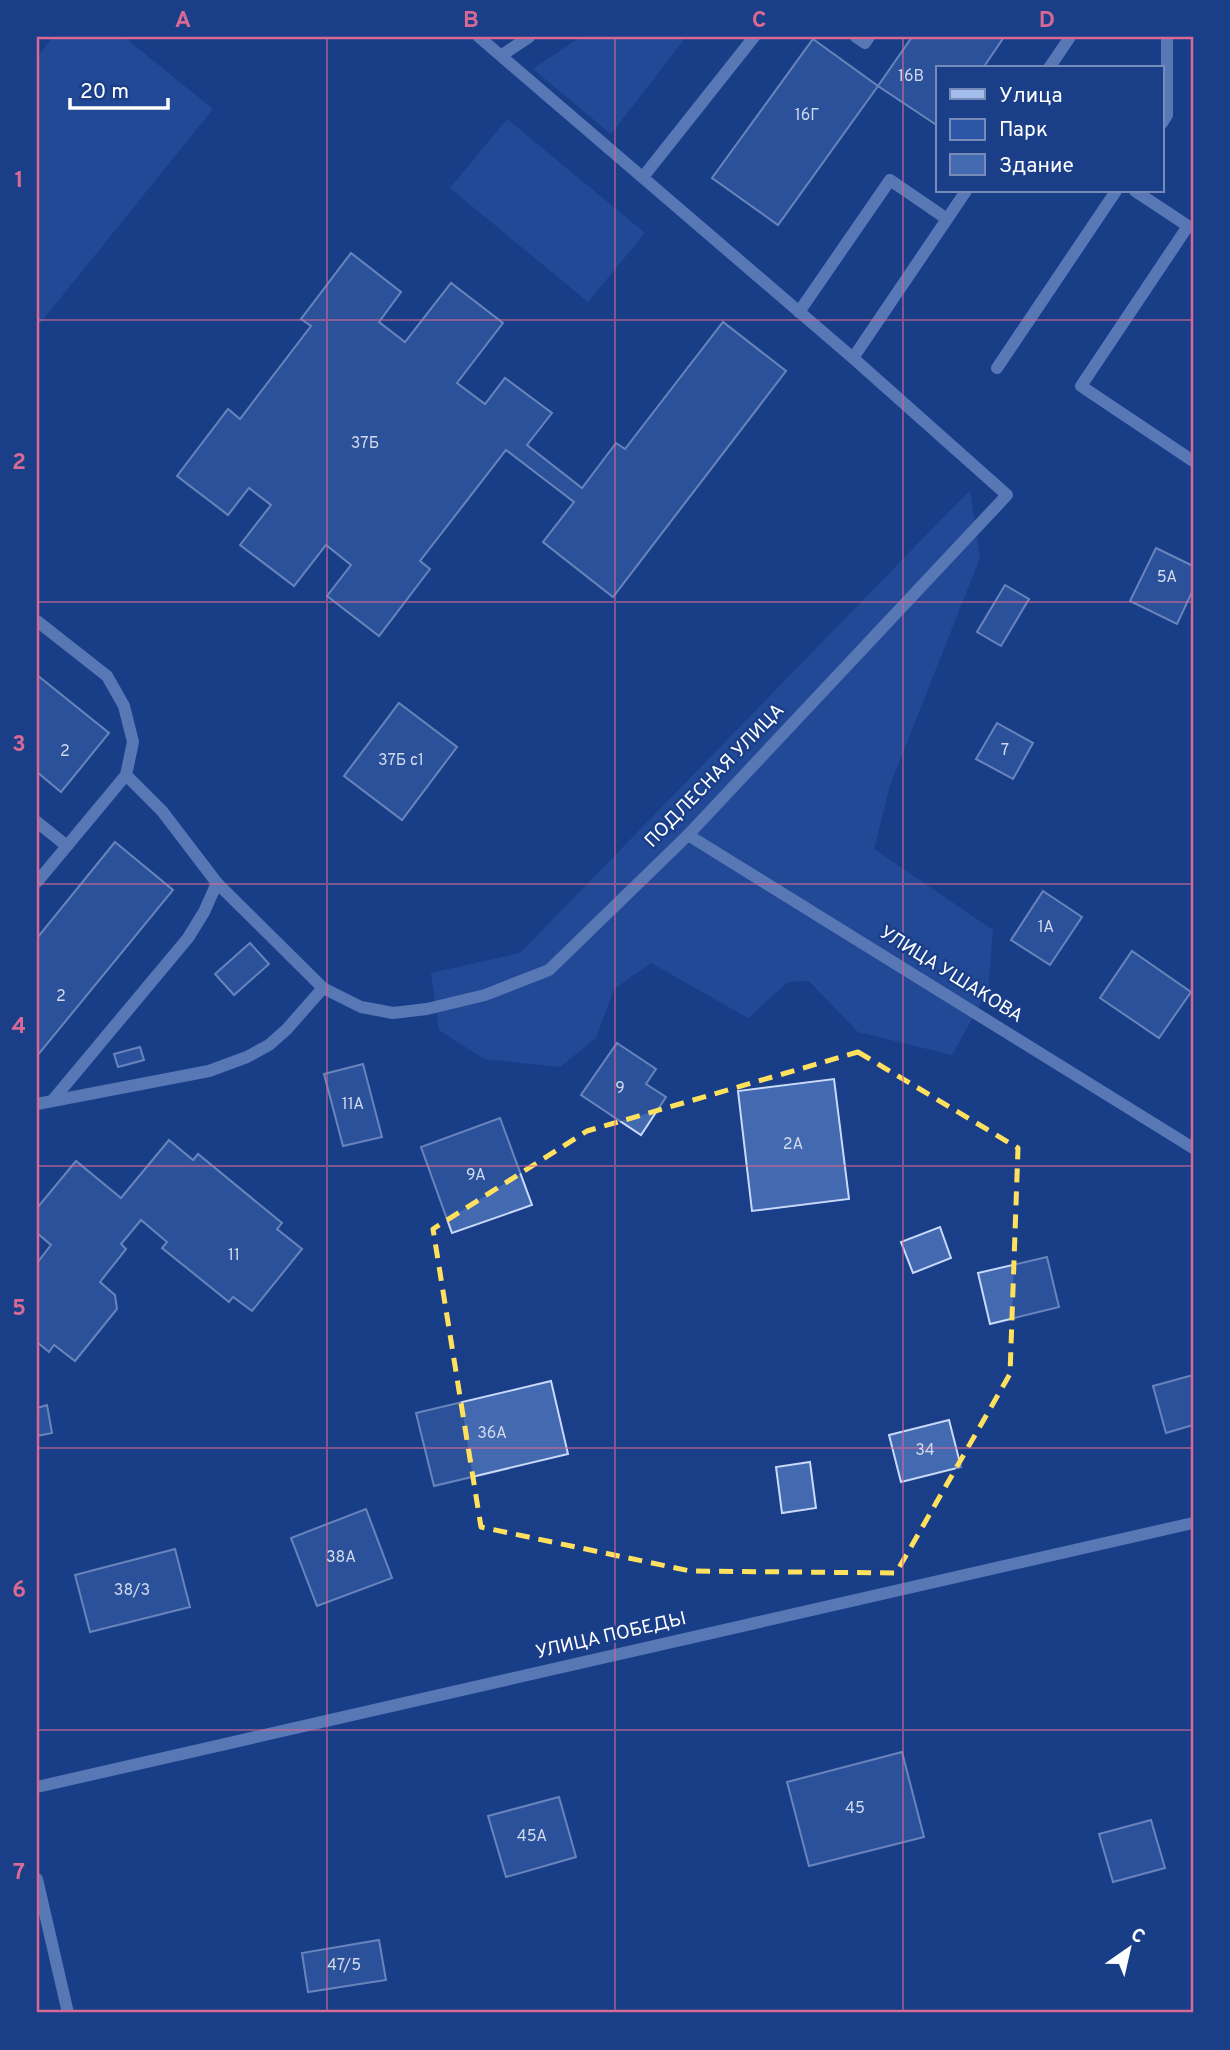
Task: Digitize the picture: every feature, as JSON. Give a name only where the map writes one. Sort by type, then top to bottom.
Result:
[{"type":"street","name":"ПОДЛЕСНАЯ УЛИЦА","points":[[126,775],[162,811],[217,883],[323,988],[360,1007],[393,1013],[427,1009],[485,995],[549,970],[688,835],[1007,495],[853,358],[479,37]]},
{"type":"street","points":[[502,55],[529,37]]},
{"type":"street","points":[[643,177],[754,37]]},
{"type":"street","points":[[856,37],[865,43],[869,37]]},
{"type":"street","points":[[1050,66],[1070,37]]},
{"type":"street","points":[[1164,120],[1167,116],[1167,37]]},
{"type":"street","points":[[799,312],[890,180],[947,219]]},
{"type":"street","points":[[853,358],[965,192]]},
{"type":"street","points":[[997,368],[1115,192]]},
{"type":"street","points":[[1137,192],[1188,226],[1081,386],[1193,461]]},
{"type":"street","points":[[37,621],[107,676],[124,706],[133,742],[126,775],[37,883]]},
{"type":"street","points":[[37,822],[67,846]]},
{"type":"street","name":"УЛИЦА УШАКОВА","points":[[688,835],[1193,1148]]},
{"type":"street","points":[[52,1101],[188,938],[217,883]]},
{"type":"street","points":[[37,1104],[209,1071],[247,1057],[269,1045],[323,988]]},
{"type":"street","name":"УЛИЦА ПОБЕДЫ","points":[[37,1787],[1193,1523]]},
{"type":"street","points":[[37,1879],[68,2013]]},
{"type":"highlighted area","points":[[858,1052],[1018,1148],[1010,1374],[896,1573],[690,1571],[481,1527],[433,1229],[587,1131]]},
{"type":"green space","points":[[53,37],[124,37],[213,109],[37,327],[37,57]]},
{"type":"green space","points":[[581,37],[686,37],[611,134],[533,69]]},
{"type":"green space","points":[[507,119],[645,233],[588,302],[450,188]]},
{"type":"green space","points":[[970,490],[980,558],[890,785],[874,849],[993,930],[988,990],[952,1055],[858,1032],[809,981],[788,982],[748,1018],[651,963],[614,989],[596,1038],[560,1067],[484,1059],[439,1030],[431,973],[520,953]]},
{"type":"building","points":[[912,37],[1004,37],[984,66],[936,66],[936,125],[878,86]]},
{"type":"building","points":[[813,39],[878,86],[778,225],[712,178]]},
{"type":"building","points":[[351,253],[401,292],[379,322],[405,342],[451,283],[503,323],[457,383],[485,404],[505,378],[552,413],[527,445],[582,488],[616,443],[625,449],[723,322],[786,371],[613,597],[543,542],[574,502],[506,450],[420,561],[430,569],[379,636],[327,596],[351,565],[326,545],[294,586],[240,545],[271,505],[249,488],[228,515],[177,476],[228,409],[240,419],[311,326],[301,319]]},
{"type":"building","points":[[1156,548],[1193,566],[1193,590],[1177,624],[1130,601]]},
{"type":"building","points":[[1005,585],[1029,599],[1001,646],[977,632]]},
{"type":"building","points":[[37,675],[109,733],[61,792],[37,772]]},
{"type":"building","points":[[399,703],[457,747],[402,820],[344,776]]},
{"type":"building","points":[[997,723],[1033,743],[1013,779],[976,759]]},
{"type":"building","points":[[115,842],[173,890],[37,1056],[37,938]]},
{"type":"building","points":[[1043,891],[1082,917],[1050,965],[1011,940]]},
{"type":"building","points":[[250,943],[269,964],[234,995],[215,974]]},
{"type":"building","points":[[1132,951],[1191,992],[1159,1038],[1100,998]]},
{"type":"building","points":[[617,1043],[656,1069],[646,1084],[666,1097],[641,1135],[581,1095]]},
{"type":"building","points":[[140,1047],[144,1060],[118,1067],[114,1054]]},
{"type":"building","points":[[363,1064],[382,1137],[343,1146],[324,1074]]},
{"type":"building","points":[[834,1079],[849,1199],[752,1211],[738,1091]]},
{"type":"building","points":[[500,1118],[532,1205],[452,1233],[421,1147]]},
{"type":"building","points":[[169,1140],[193,1160],[198,1154],[282,1223],[277,1229],[302,1249],[252,1311],[233,1297],[229,1302],[162,1248],[167,1242],[141,1220],[121,1244],[126,1249],[100,1282],[115,1295],[117,1309],[75,1361],[54,1345],[49,1352],[37,1342],[37,1263],[51,1245],[37,1233],[37,1208],[76,1161],[121,1198]]},
{"type":"building","points":[[940,1227],[951,1258],[913,1273],[901,1242]]},
{"type":"building","points":[[1047,1257],[1059,1307],[990,1324],[978,1273]]},
{"type":"building","points":[[1193,1375],[1193,1425],[1166,1433],[1153,1386]]},
{"type":"building","points":[[551,1381],[568,1454],[434,1486],[416,1413]]},
{"type":"building","points":[[47,1405],[52,1433],[37,1436],[37,1408]]},
{"type":"building","points":[[949,1420],[961,1467],[901,1482],[889,1435]]},
{"type":"building","points":[[810,1462],[816,1508],[782,1513],[776,1467]]},
{"type":"building","points":[[366,1509],[392,1578],[317,1606],[291,1538]]},
{"type":"building","points":[[175,1549],[190,1607],[90,1632],[75,1575]]},
{"type":"building","points":[[902,1752],[924,1837],[809,1866],[787,1782]]},
{"type":"building","points":[[559,1797],[576,1857],[506,1877],[488,1816]]},
{"type":"building","points":[[1151,1820],[1165,1868],[1113,1882],[1099,1834]]},
{"type":"building","points":[[379,1940],[386,1980],[308,1992],[302,1953]]}]
